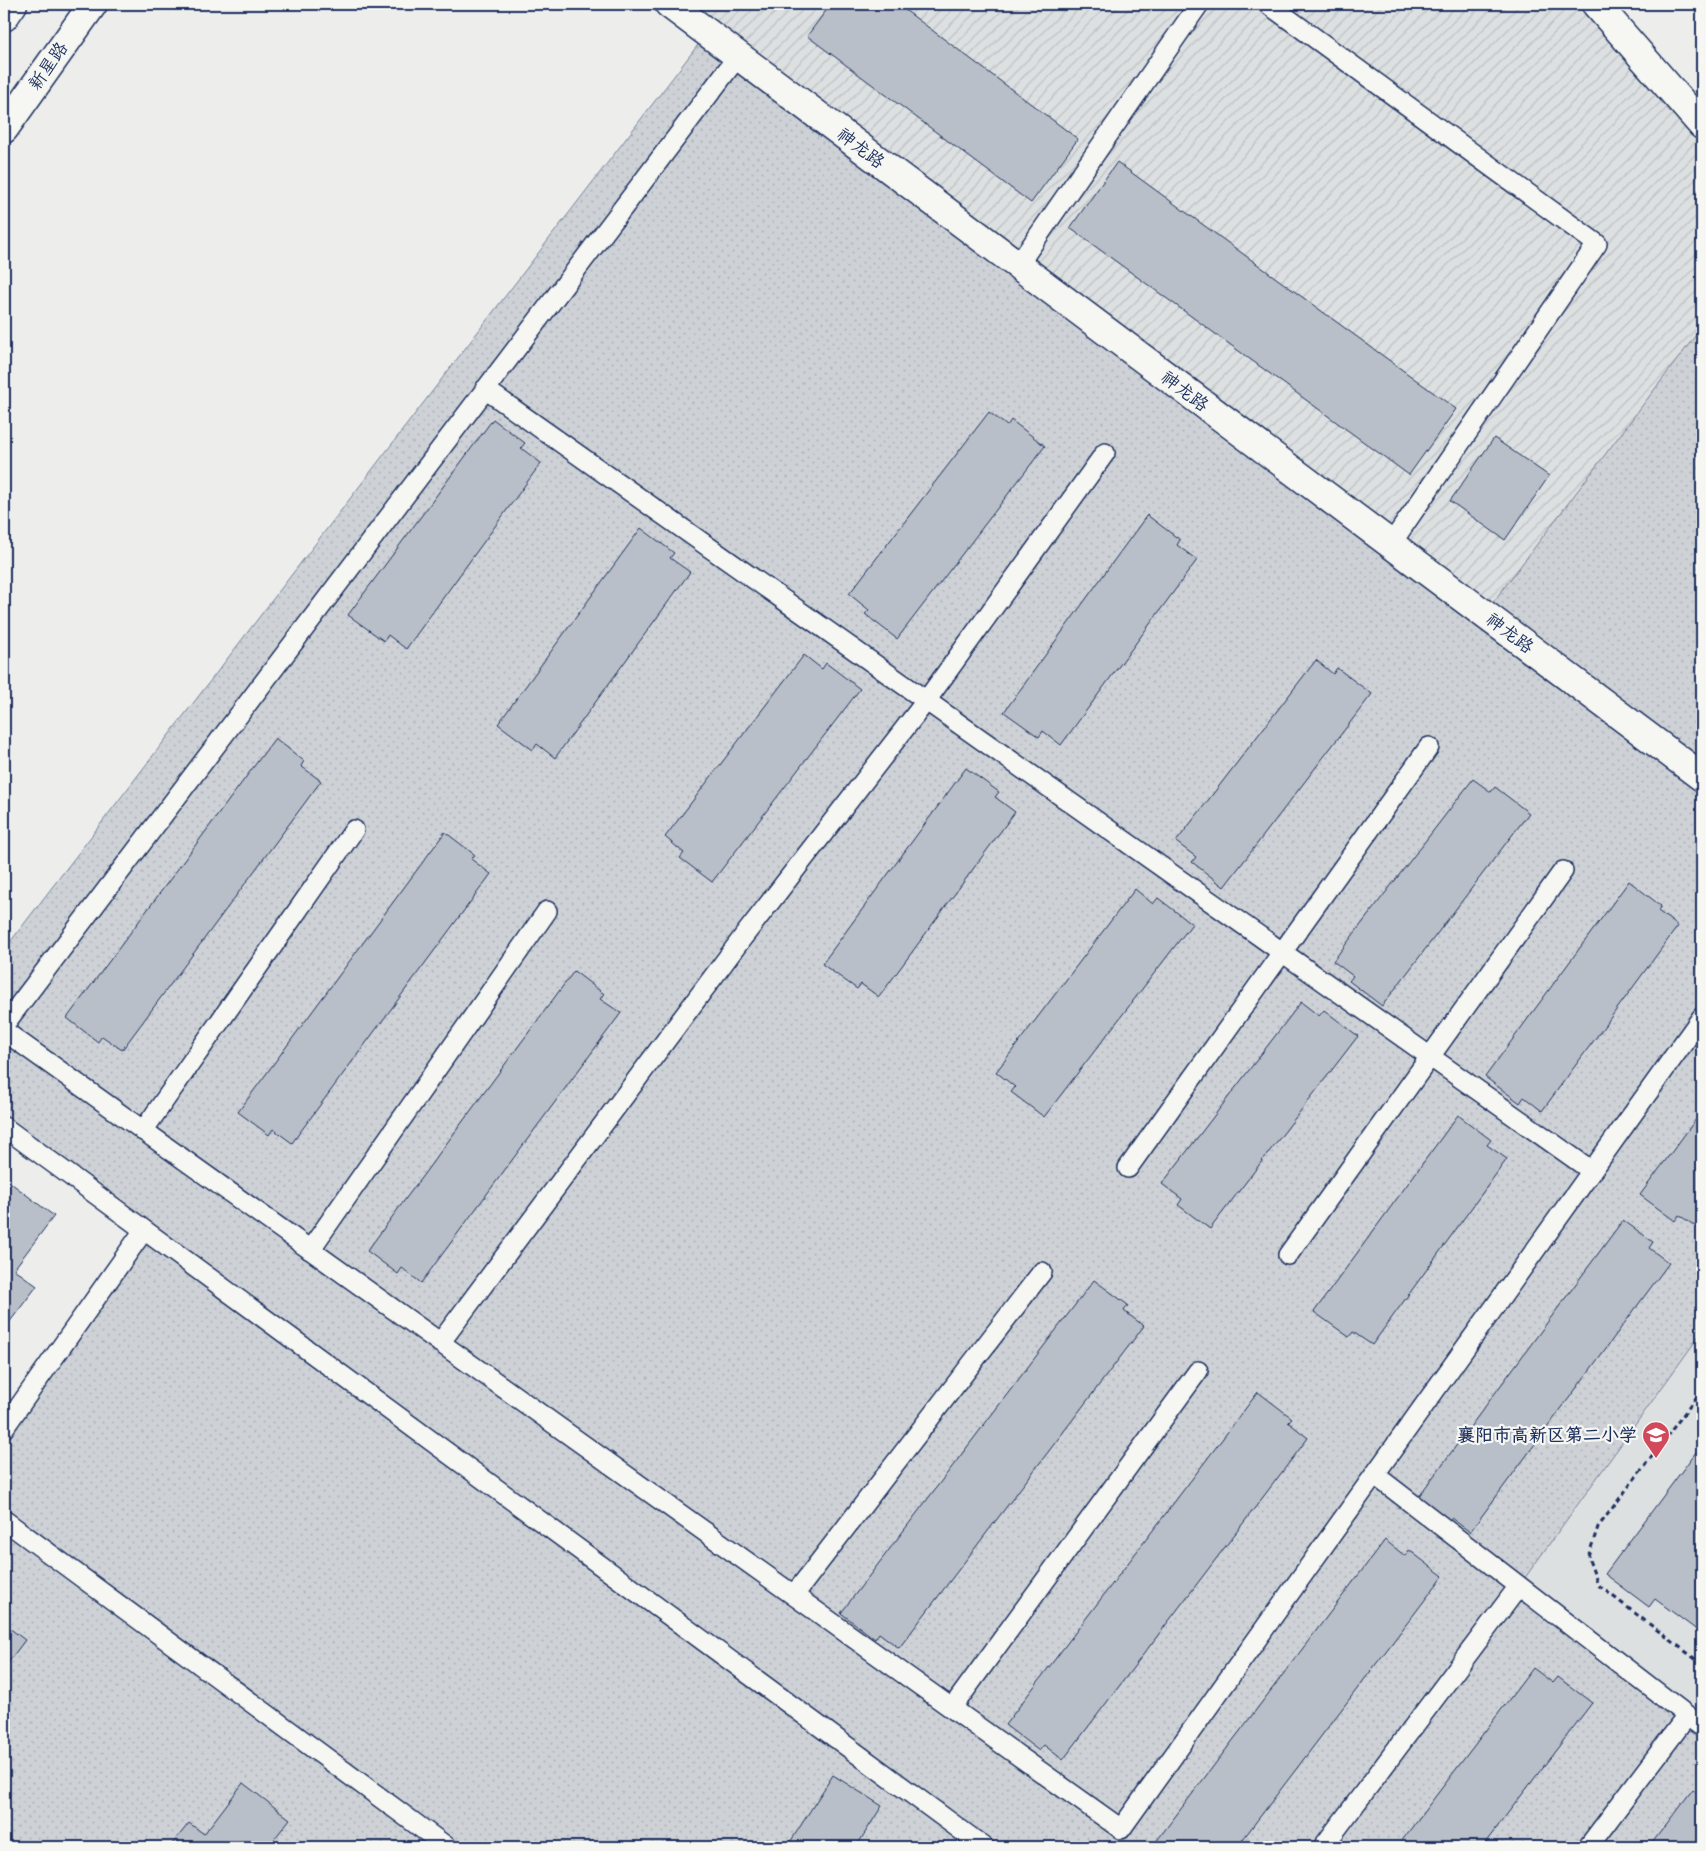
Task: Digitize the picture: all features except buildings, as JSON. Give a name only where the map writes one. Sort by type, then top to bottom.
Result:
[{"type":"street","points":[[4,17],[13,4]]},
{"type":"street","name":"新星路","points":[[4,129],[93,4]]},
{"type":"street","name":"神龙路","points":[[669,4],[1702,777]]},
{"type":"street","points":[[1596,4],[1702,125]]},
{"type":"lane","points":[[1018,265],[1199,4]]},
{"type":"lane","points":[[1268,4],[1597,244],[1391,544]]},
{"type":"lane","points":[[4,1025],[738,56]]},
{"type":"lane","points":[[485,389],[1592,1171]]},
{"type":"lane","points":[[440,1343],[743,937],[926,701],[1105,453]]},
{"type":"lane","points":[[1128,1168],[1430,747]]},
{"type":"lane","points":[[143,1131],[354,830]]},
{"type":"lane","points":[[1288,1255],[1563,871]]},
{"type":"lane","points":[[310,1250],[547,911]]},
{"type":"lane","points":[[4,1031],[1121,1830],[1702,1017]]},
{"type":"lane","points":[[4,1127],[984,1847]]},
{"type":"lane","points":[[4,1428],[144,1230]]},
{"type":"lane","points":[[794,1595],[1042,1272]]},
{"type":"lane","points":[[952,1708],[1198,1371]]},
{"type":"lane","points":[[1375,1476],[1702,1728]]},
{"type":"lane","points":[[4,1520],[447,1847]]},
{"type":"lane","points":[[1323,1847],[1519,1586]]},
{"type":"lane","points":[[1588,1847],[1687,1716]]},
{"type":"path","points":[[1702,1390],[1598,1528],[1588,1557],[1598,1585],[1702,1664]]},
{"type":"shaded area","points":[[669,4],[1596,4],[1702,125],[1702,332],[1484,614]]},
{"type":"shaded area","points":[[707,33],[1484,614],[1702,327],[1702,1332],[1519,1586],[1702,1727],[1702,1847],[4,1847],[4,1428],[144,1230],[4,1127],[4,950]]},
{"type":"shaded area","name":"襄阳市高新区第二小学","points":[[1702,1332],[1702,1727],[1519,1586]]},
{"type":"place","name":"襄阳市高新区第二小学","points":[[1656,1459]]}]
